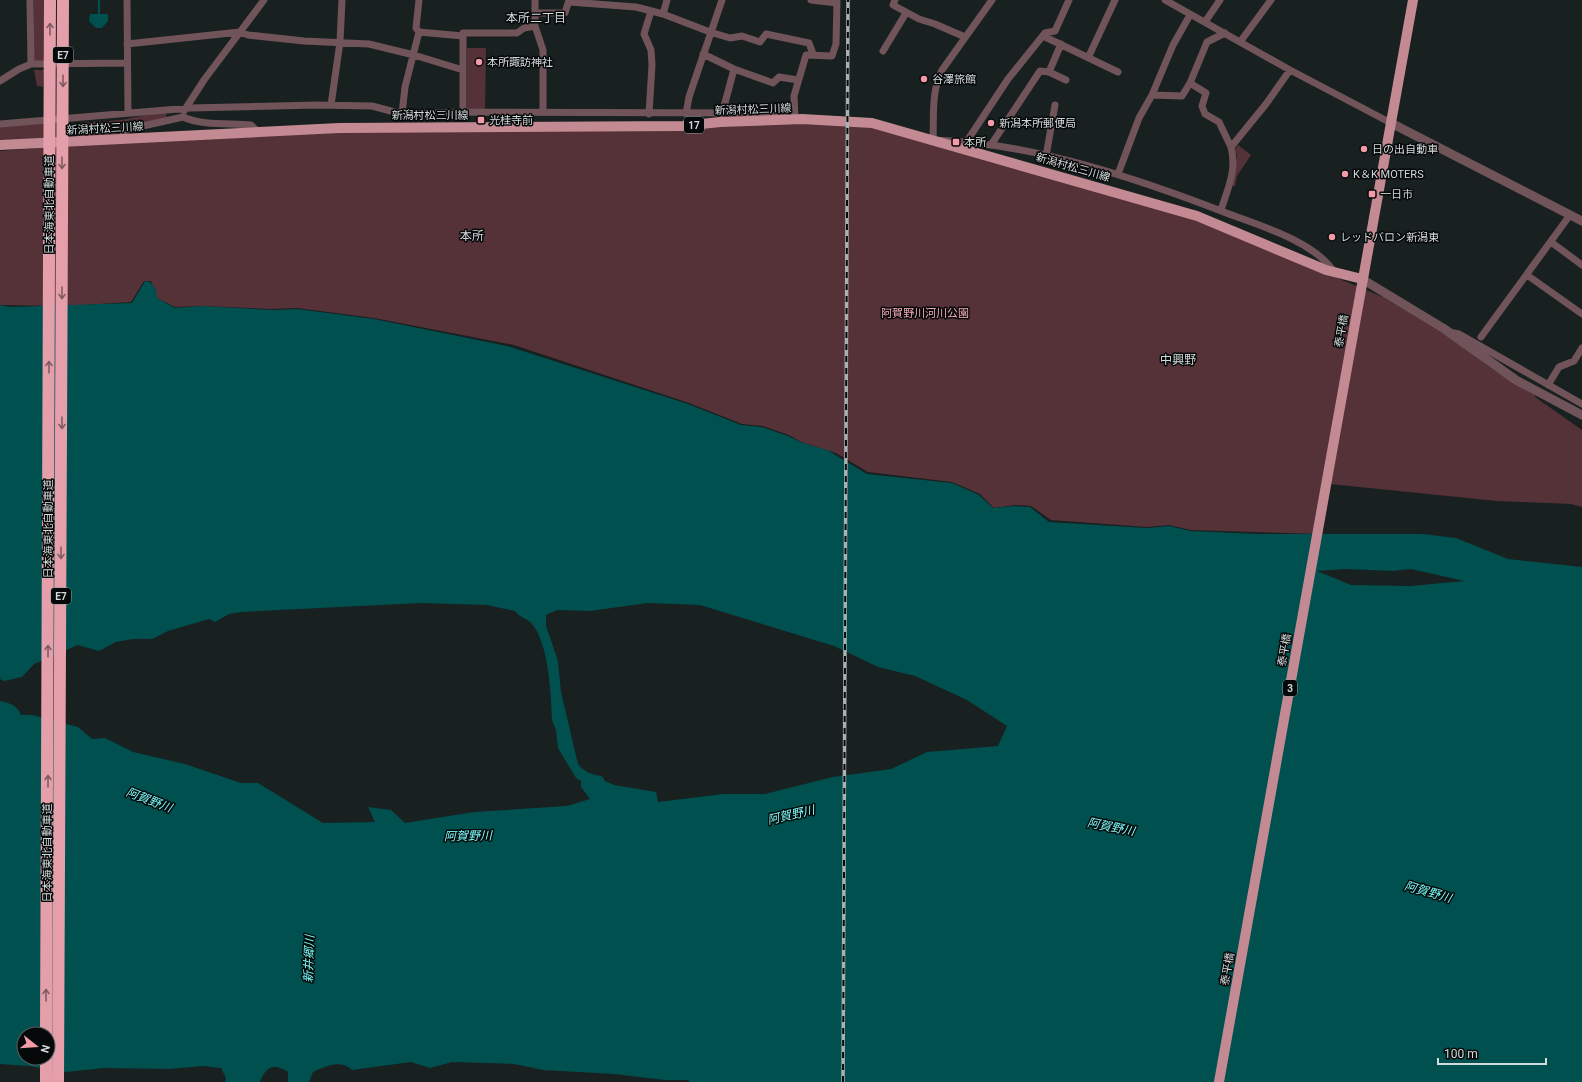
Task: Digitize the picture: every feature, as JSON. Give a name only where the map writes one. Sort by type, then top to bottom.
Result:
[{"type":"highway","name":"日本海東北自動車道","points":[[46,1026],[50,0]]},
{"type":"highway","name":"日本海東北自動車道","points":[[58,1082],[63,0]]},
{"type":"highway","points":[[46,1066],[46,1082]]},
{"type":"main road","name":"3","points":[[1362,279],[1413,0]]},
{"type":"main road","name":"新潟村松三川線","points":[[0,145],[339,128],[683,126],[720,122],[798,119],[872,123],[1197,216],[1334,272],[1362,279]]},
{"type":"main road","name":"泰平橋","points":[[1219,1082],[1362,279]]},
{"type":"street","points":[[30,0],[31,64]]},
{"type":"street","points":[[127,0],[128,113]]},
{"type":"street","points":[[183,117],[184,108],[264,0]]},
{"type":"street","points":[[331,105],[340,42],[342,0]]},
{"type":"street","points":[[402,114],[405,87],[419,32],[416,28],[419,0]]},
{"type":"street","points":[[535,0],[535,26],[542,50],[543,112]]},
{"type":"street","points":[[664,14],[667,0]]},
{"type":"street","points":[[686,114],[689,97],[722,0]]},
{"type":"street","points":[[0,124],[184,108],[331,105],[372,106],[402,114],[543,112],[770,114],[798,119],[794,96],[806,55],[813,54],[832,56],[836,44],[837,1],[811,0]]},
{"type":"street","points":[[895,0],[893,5],[906,13],[965,37]]},
{"type":"street","points":[[992,0],[965,37],[938,80],[933,104],[933,140],[967,141],[1046,156],[1118,174],[1265,227],[1309,248],[1330,266],[1334,272]]},
{"type":"street","points":[[967,141],[1008,79],[1045,33],[1055,31],[1069,0]]},
{"type":"street","points":[[1088,58],[1115,0]]},
{"type":"street","points":[[1165,0],[1290,70],[1582,221]]},
{"type":"street","points":[[1205,22],[1220,0]]},
{"type":"street","points":[[1240,42],[1271,0]]},
{"type":"street","points":[[536,14],[565,13],[569,1],[637,4],[651,11],[664,14],[730,38],[742,36],[760,42],[766,34],[782,36],[809,43],[813,54]]},
{"type":"street","points":[[649,114],[652,66],[651,50],[644,34],[651,11]]},
{"type":"street","points":[[883,51],[906,13]]},
{"type":"street","points":[[1118,174],[1139,118],[1152,95],[1167,58],[1190,15]]},
{"type":"street","points":[[463,112],[463,33],[517,33],[524,28],[535,26]]},
{"type":"street","points":[[127,44],[240,32],[248,35],[304,41],[369,44],[414,55],[463,70]]},
{"type":"street","points":[[419,32],[463,36]]},
{"type":"street","points":[[1152,95],[1182,96],[1190,83],[1207,42],[1225,33]]},
{"type":"street","points":[[1043,36],[1118,72]]},
{"type":"street","points":[[1049,72],[1061,44]]},
{"type":"street","points":[[703,54],[734,69],[774,83],[778,77],[798,80]]},
{"type":"street","points":[[0,81],[19,69],[31,64],[127,63]]},
{"type":"street","points":[[722,114],[734,69]]},
{"type":"street","points":[[1231,147],[1266,104],[1290,70]]},
{"type":"street","points":[[991,146],[1040,71],[1049,72],[1066,80]]},
{"type":"street","points":[[1190,83],[1206,93],[1202,106],[1205,114],[1218,122],[1231,147],[1234,160],[1233,169],[1221,210]]},
{"type":"street","points":[[1046,156],[1055,105]]},
{"type":"street","points":[[121,139],[125,130],[183,117],[214,123],[251,125],[258,132]]},
{"type":"street","points":[[1481,337],[1570,215]]},
{"type":"street","points":[[1551,242],[1582,265]]},
{"type":"street","points":[[1527,275],[1582,314]]},
{"type":"street","points":[[1362,279],[1449,332],[1516,380],[1582,415]]},
{"type":"street","points":[[1449,332],[1459,334],[1582,404]]},
{"type":"street","points":[[1548,385],[1559,367],[1574,360],[1582,348]]},
{"type":"green space","points":[[34,0],[44,0],[44,63],[36,63],[34,60]]},
{"type":"green space","points":[[467,48],[486,48],[485,110],[467,110]]},
{"type":"green space","points":[[34,70],[44,70],[43,87],[37,86]]},
{"type":"green space","points":[[166,111],[167,121],[124,128],[115,135],[77,137],[79,123],[121,120]]},
{"type":"green space","name":"阿賀野川河川公園","points":[[789,122],[870,126],[1199,221],[1383,297],[1444,333],[1491,368],[1535,395],[1535,397],[1582,430],[1582,507],[1571,504],[1497,501],[1330,484],[1320,534],[1191,530],[1169,525],[1147,527],[1051,520],[1031,506],[1015,505],[994,508],[980,494],[952,482],[868,472],[836,453],[801,442],[789,435],[763,426],[742,424],[689,403],[514,345],[374,318],[297,308],[272,309],[203,306],[175,307],[157,298],[155,288],[153,287],[151,281],[144,281],[131,302],[68,306],[0,305],[0,151],[197,137],[394,129]]},
{"type":"green space","points":[[44,123],[44,140],[0,141],[0,127]]},
{"type":"green space","points":[[1238,145],[1251,155],[1237,176],[1235,186],[1232,186],[1237,156],[1235,149]]},
{"type":"water","points":[[90,14],[108,14],[108,21],[102,28],[96,28],[89,21]]},
{"type":"water","points":[[145,281],[150,282],[155,288],[157,298],[175,308],[202,306],[273,310],[297,309],[374,319],[507,346],[688,404],[741,425],[762,427],[788,436],[800,442],[827,450],[867,474],[952,483],[979,495],[993,508],[1014,506],[1030,507],[1049,522],[1147,528],[1169,526],[1191,531],[1259,534],[1423,534],[1456,538],[1508,559],[1582,567],[1582,1082],[690,1082],[688,1080],[665,1080],[614,1074],[543,1070],[514,1064],[452,1062],[430,1068],[411,1062],[352,1070],[338,1064],[313,1072],[309,1082],[288,1082],[288,1072],[275,1067],[268,1069],[265,1072],[260,1082],[225,1082],[226,1078],[221,1068],[203,1066],[169,1069],[104,1068],[66,1072],[29,1066],[56,1066],[56,1026],[16,1026],[16,1065],[0,1064],[0,701],[13,705],[21,715],[32,715],[78,727],[92,739],[105,738],[133,752],[185,764],[241,783],[258,783],[323,823],[375,822],[368,807],[391,810],[405,823],[474,812],[567,806],[590,799],[581,787],[581,781],[576,778],[558,748],[556,730],[552,720],[546,657],[538,633],[530,622],[515,611],[487,605],[421,603],[241,612],[229,614],[215,622],[209,619],[168,631],[152,639],[133,639],[116,642],[99,651],[78,645],[34,664],[22,677],[4,681],[0,679],[0,305],[10,307],[132,303]],"holes":[[[1345,569],[1393,571],[1411,569],[1464,581],[1411,586],[1351,585],[1317,571]],[[648,603],[700,605],[834,646],[878,667],[915,676],[967,700],[1007,726],[998,746],[927,752],[891,769],[833,777],[765,794],[723,794],[658,802],[656,792],[614,785],[605,781],[602,776],[586,771],[578,764],[561,692],[558,661],[546,626],[546,615],[557,610],[590,611]]]},
{"type":"waterway","points":[[99,0],[99,16]]},
{"type":"railway","points":[[843,1082],[848,0]]},
{"type":"place","name":"本所諏訪神社","points":[[479,62]]},
{"type":"place","name":"谷澤旅館","points":[[924,79]]},
{"type":"place","name":"光桂寺前","points":[[481,120]]},
{"type":"place","name":"新潟本所郵便局","points":[[991,123]]},
{"type":"place","name":"本所","points":[[956,142]]},
{"type":"place","name":"日の出自動車","points":[[1364,149]]},
{"type":"place","name":"K＆K MOTERS","points":[[1345,174]]},
{"type":"place","name":"一日市","points":[[1372,194]]},
{"type":"place","name":"レッドバロン新潟東","points":[[1332,237]]},
{"type":"district","name":"本所二丁目","points":[[536,18]]},
{"type":"district","name":"本所","points":[[472,236]]},
{"type":"district","name":"中興野","points":[[1178,360]]},
{"type":"water label","name":"阿賀野川","points":[[149,800]]},
{"type":"water label","name":"阿賀野川","points":[[791,815]]},
{"type":"water label","name":"阿賀野川","points":[[1111,827]]},
{"type":"water label","name":"阿賀野川","points":[[468,836]]},
{"type":"water label","name":"阿賀野川","points":[[1428,892]]},
{"type":"water label","name":"新井郷川","points":[[309,959]]}]
